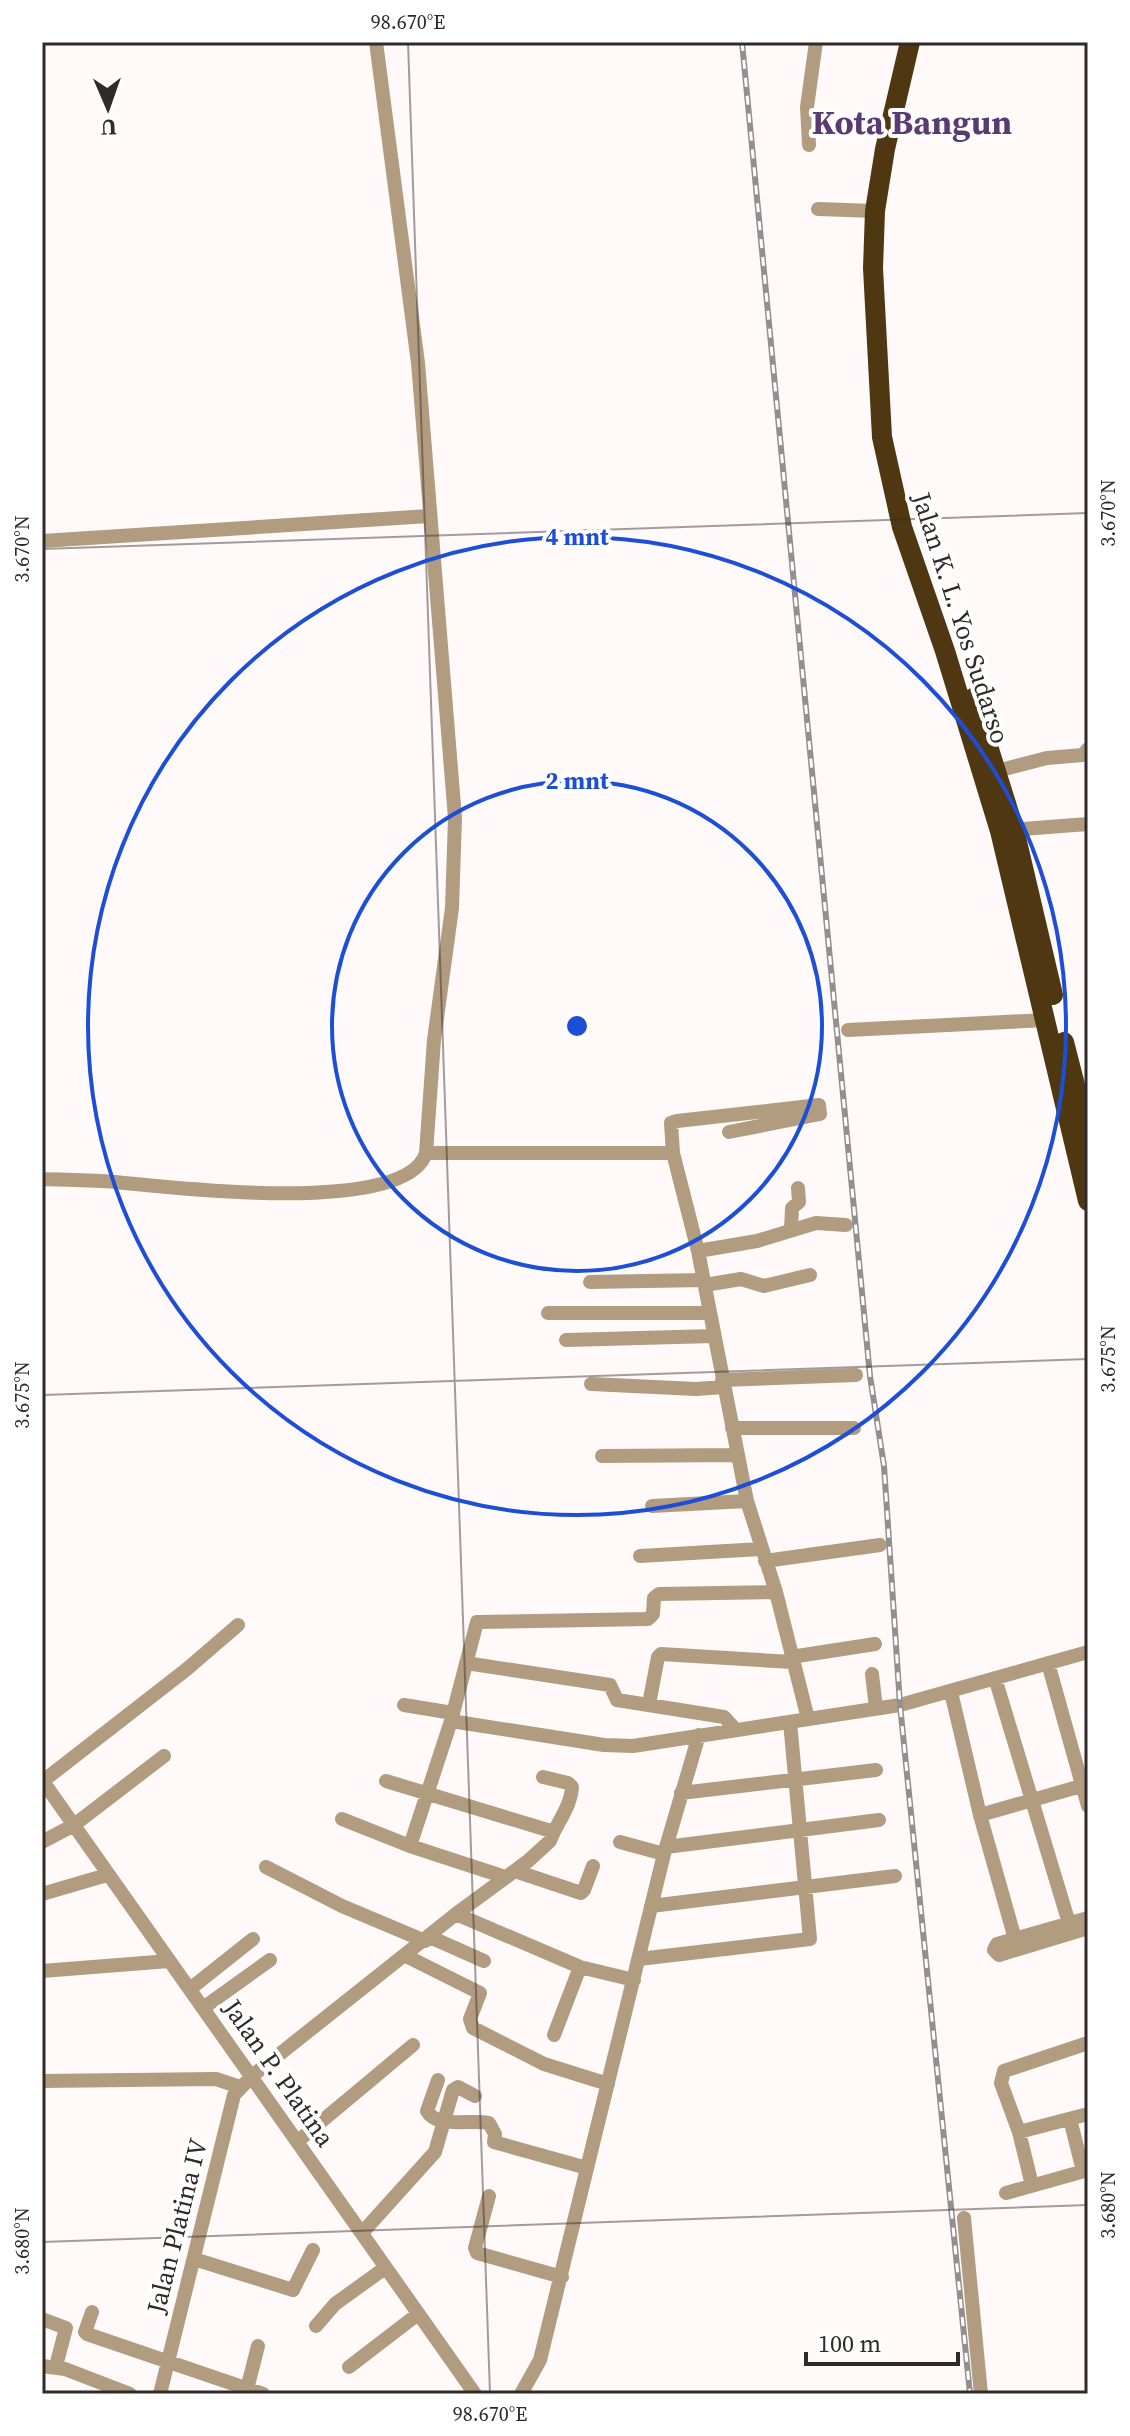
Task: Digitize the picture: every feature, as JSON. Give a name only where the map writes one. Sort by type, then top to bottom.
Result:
[{"type":"highway","name":"Jalan K. L. Yos Sudarso","points":[[910,42],[885,149],[875,211],[873,268],[882,437],[902,527],[1007,830],[1088,1136]]},
{"type":"highway","name":"Jalan K. L. Yos Sudarso","points":[[922,42],[897,152],[885,238],[893,436],[913,522],[997,771],[1045,1020],[1088,1201]]},
{"type":"street","points":[[42,1179],[265,1194],[317,1192],[388,1182],[415,1169],[426,1153],[434,1040],[452,908],[456,841],[418,363],[376,42]]},
{"type":"street","points":[[809,145],[807,107],[816,42]]},
{"type":"street","points":[[818,209],[875,211]]},
{"type":"street","points":[[42,541],[429,516]]},
{"type":"street","points":[[997,771],[1047,758],[1083,755],[1088,749]]},
{"type":"street","points":[[1007,830],[1088,824]]},
{"type":"street","points":[[848,1030],[1045,1020]]},
{"type":"street","points":[[729,1132],[820,1114],[819,1105],[677,1121],[671,1123],[670,1128],[673,1153],[698,1251],[747,1501],[776,1592],[808,1719]]},
{"type":"street","points":[[426,1153],[673,1153]]},
{"type":"street","points":[[791,1230],[792,1208],[799,1202],[798,1188]]},
{"type":"street","points":[[698,1251],[757,1241],[816,1223],[846,1225]]},
{"type":"street","points":[[590,1282],[704,1283],[741,1279],[764,1286],[810,1275]]},
{"type":"street","points":[[548,1313],[710,1313]]},
{"type":"street","points":[[566,1340],[714,1336]]},
{"type":"street","points":[[591,1384],[696,1389],[723,1384],[856,1375]]},
{"type":"street","points":[[732,1428],[854,1428]]},
{"type":"street","points":[[602,1456],[738,1455]]},
{"type":"street","points":[[652,1506],[747,1501]]},
{"type":"street","points":[[640,1556],[763,1555],[880,1545]]},
{"type":"street","points":[[410,1846],[452,1717],[475,1626],[482,1620],[648,1619],[653,1614],[654,1598],[659,1594],[776,1592]]},
{"type":"street","points":[[42,1781],[187,1669],[238,1625]]},
{"type":"street","points":[[649,1704],[661,1654],[792,1660],[875,1644]]},
{"type":"street","points":[[404,1705],[452,1717],[619,1747],[876,1708],[951,1692],[1088,1652]]},
{"type":"street","points":[[466,1663],[610,1685],[617,1700],[724,1717],[735,1729]]},
{"type":"street","points":[[1048,1663],[1085,1785],[1088,1806]]},
{"type":"street","points":[[872,1674],[876,1708]]},
{"type":"street","points":[[995,1678],[1070,1928]]},
{"type":"street","points":[[951,1692],[980,1815],[1015,1939]]},
{"type":"street","points":[[639,1959],[810,1939],[790,1722]]},
{"type":"street","points":[[521,2394],[540,2360],[651,1906],[699,1735]]},
{"type":"street","points":[[42,1842],[74,1825],[164,1756]]},
{"type":"street","points":[[681,1793],[876,1770]]},
{"type":"street","points":[[42,2081],[216,2079],[246,2082],[550,1841],[551,1831],[567,1805],[572,1787],[568,1783],[543,1777]]},
{"type":"street","name":"Jalan P. Platina","points":[[42,1781],[203,2008],[246,2082],[298,2141],[475,2394]]},
{"type":"street","points":[[386,1781],[551,1831]]},
{"type":"street","points":[[980,1815],[1085,1785]]},
{"type":"street","points":[[342,1819],[410,1846],[581,1893],[593,1866]]},
{"type":"street","points":[[620,1842],[665,1851],[879,1820]]},
{"type":"street","points":[[266,1867],[342,1906],[484,1961]]},
{"type":"street","points":[[42,1894],[107,1875]]},
{"type":"street","points":[[651,1906],[895,1876]]},
{"type":"street","points":[[456,1914],[580,1967],[634,1980]]},
{"type":"street","points":[[1088,1918],[1070,1928],[996,1954],[994,1946],[1070,1928],[1088,1928]]},
{"type":"street","points":[[190,1989],[253,1939]]},
{"type":"street","points":[[406,1956],[480,1993],[470,2019],[473,2028],[544,2064],[608,2084]]},
{"type":"street","points":[[203,2008],[270,1960]]},
{"type":"street","points":[[42,1971],[169,1961]]},
{"type":"street","points":[[554,2035],[580,1967]]},
{"type":"street","points":[[1032,2185],[1019,2132],[1001,2083],[1004,2071],[1088,2043]]},
{"type":"street","points":[[298,2141],[413,2045]]},
{"type":"street","points":[[438,2080],[427,2111],[430,2117],[445,2121],[489,2123],[495,2134],[494,2142],[587,2168]]},
{"type":"street","name":"Jalan Platina IV","points":[[160,2394],[234,2095],[246,2082]]},
{"type":"street","points":[[362,2233],[435,2152],[453,2090],[458,2087],[475,2096]]},
{"type":"street","points":[[1019,2132],[1088,2114]]},
{"type":"street","points":[[1006,2193],[1086,2171],[1070,2119]]},
{"type":"street","points":[[489,2196],[475,2248],[477,2253],[562,2277]]},
{"type":"street","points":[[964,2218],[981,2394]]},
{"type":"street","points":[[194,2259],[293,2290],[313,2250]]},
{"type":"street","points":[[316,2326],[335,2304],[385,2268]]},
{"type":"street","points":[[92,2312],[86,2333],[263,2394]]},
{"type":"street","points":[[349,2367],[418,2314]]},
{"type":"street","points":[[42,2319],[66,2328],[49,2366],[130,2394]]},
{"type":"street","points":[[247,2389],[258,2346]]},
{"type":"railway","points":[[742,42],[870,1376],[884,1466],[900,1705],[970,2394]]},
{"type":"district","name":"Kota Bangun","points":[[912,122]]}]
